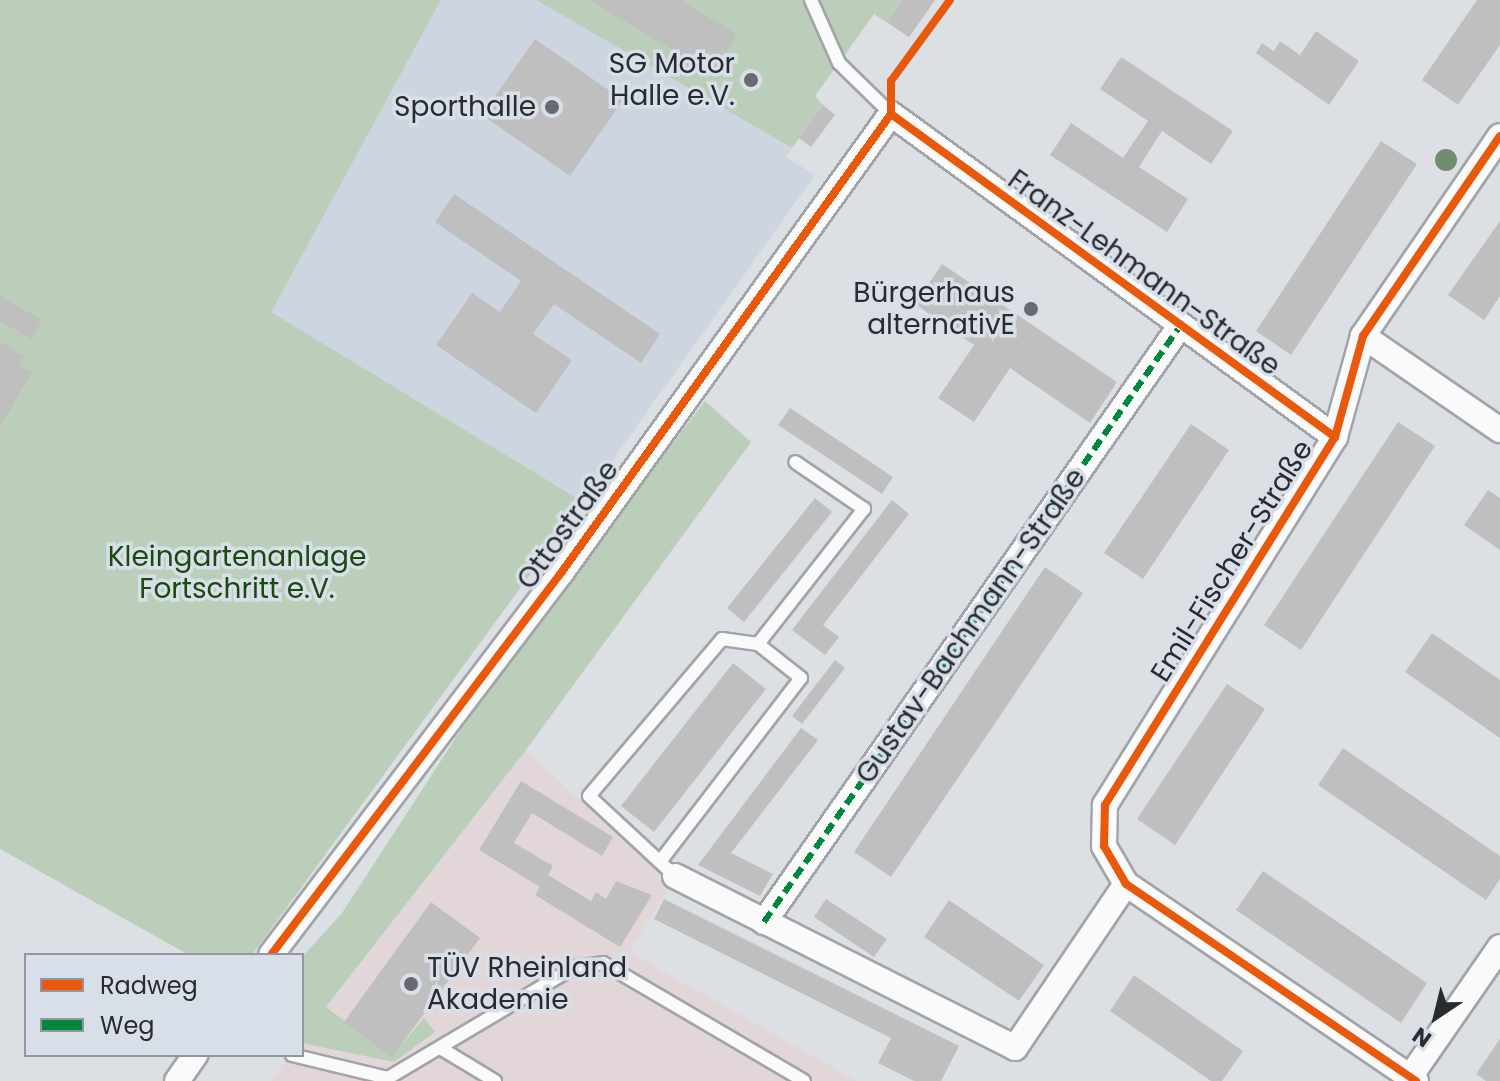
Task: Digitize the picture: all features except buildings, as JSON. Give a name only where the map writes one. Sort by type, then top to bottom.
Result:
[{"type":"street","name":"Franz-Lehmann-Straße","points":[[891,114],[1178,329],[1335,437]]},
{"type":"street","name":"Ottostraße","points":[[273,953],[561,573],[891,114]]},
{"type":"street","name":"Emil-Fischer-Straße","points":[[1126,884],[1104,846],[1105,805],[1335,437],[1363,336],[1500,136]]},
{"type":"street","name":"Gustav-Bachmann-Straße","points":[[764,922],[1178,329]]},
{"type":"street","points":[[1363,336],[1500,430]]},
{"type":"street","points":[[668,868],[764,922],[1015,1048],[1126,884],[1413,1079],[1500,947]]},
{"type":"street","points":[[177,1081],[194,1057]]},
{"type":"lane","points":[[811,0],[839,63],[891,114]]},
{"type":"lane","points":[[758,644],[864,509],[795,462]]},
{"type":"lane","points":[[722,639],[758,644],[801,678],[668,868],[589,796],[722,639]]},
{"type":"lane","points":[[300,1057],[388,1078],[442,1049],[575,967],[603,963],[781,1076],[804,1081]]},
{"type":"lane","points":[[442,1049],[495,1081]]},
{"type":"shaded area","points":[[441,0],[536,0],[792,148],[786,157],[815,175],[583,502],[270,312]]},
{"type":"shaded area","points":[[526,750],[671,884],[629,952],[857,1081],[271,1081],[289,1057],[304,1057],[304,1036]]},
{"type":"green space","name":"Kleingartenanlage Fortschritt e.V.","points":[[0,0],[441,0],[271,312],[583,502],[253,953],[185,953],[0,849]]},
{"type":"green space","name":"SG Motor Halle e.V.","points":[[536,0],[935,0],[909,37],[874,14],[815,96],[823,105],[792,148]]},
{"type":"green space","points":[[705,401],[751,442],[526,750],[326,1007],[392,1056],[424,1018],[435,1032],[394,1062],[304,1043],[304,955],[342,913],[505,662]]},
{"type":"marked path","points":[[764,922],[1178,329]]},
{"type":"cycle path","points":[[273,953],[561,573],[891,114],[891,81],[950,0]]},
{"type":"cycle path","points":[[891,114],[1335,437]]},
{"type":"cycle path","points":[[1416,1081],[1126,884],[1104,846],[1105,805],[1335,437],[1363,336],[1500,136]]},
{"type":"place","name":"SG Motor Halle e.V.","points":[[751,80]]},
{"type":"place","name":"Sporthalle","points":[[552,107]]},
{"type":"place","name":"Bürgerhaus alternativE","points":[[1031,309]]},
{"type":"place","name":"TÜV Rheinland Akademie","points":[[411,984]]}]
